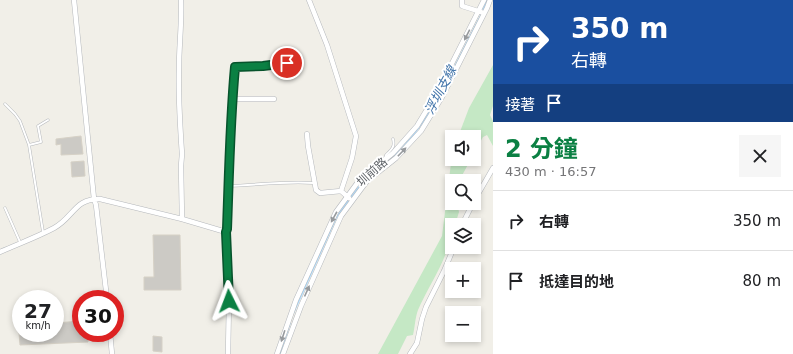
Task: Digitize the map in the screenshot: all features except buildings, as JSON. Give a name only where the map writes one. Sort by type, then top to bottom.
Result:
[{"type":"street","points":[[74,0],[94,199],[96,205],[106,290]]},
{"type":"street","points":[[181,0],[182,17],[179,34],[178,70],[182,154],[182,219]]},
{"type":"street","points":[[309,0],[327,45],[356,136],[352,158],[341,191]]},
{"type":"street","points":[[462,0],[462,6],[484,14]]},
{"type":"street","name":"圳前路","points":[[277,354],[296,300],[331,222],[347,196],[365,176],[401,146],[418,126],[437,93],[484,0]]},
{"type":"street","name":"圳前路","points":[[283,354],[301,306],[336,225],[367,181],[389,164],[416,137],[425,125],[442,97],[490,0]]},
{"type":"street","points":[[228,354],[229,301],[226,232],[232,99],[235,67],[263,66],[299,61]]},
{"type":"street","points":[[232,99],[274,99]]},
{"type":"street","points":[[308,134],[316,190],[320,193],[341,191],[352,201]]},
{"type":"street","points":[[481,188],[493,168]]},
{"type":"street","points":[[0,252],[60,224],[79,205],[94,199],[182,219],[226,232]]},
{"type":"street","points":[[410,354],[417,343],[426,307],[437,287],[451,254]]},
{"type":"street","points":[[111,342],[112,354]]},
{"type":"lane","points":[[5,104],[20,121],[29,145],[43,233]]},
{"type":"lane","points":[[29,145],[41,142],[38,126],[48,120]]},
{"type":"lane","points":[[389,164],[385,160],[386,155],[393,148],[393,139]]},
{"type":"lane","points":[[229,186],[271,184],[292,181],[314,183]]},
{"type":"lane","points":[[5,208],[21,243]]},
{"type":"green space","points":[[493,65],[493,106],[490,115],[493,121],[493,146],[487,135],[483,137],[481,141],[481,130],[461,130],[469,108]]},
{"type":"green space","points":[[451,166],[467,166],[463,174],[450,174]]},
{"type":"green space","points":[[445,210],[459,210],[457,218],[445,218],[445,254],[418,310],[413,335],[407,336],[398,354],[378,354],[442,236]]},
{"type":"waterway","name":"浮圳支線","points":[[483,10],[487,0]]},
{"type":"waterway","name":"浮圳支線","points":[[391,159],[405,145],[418,128],[442,92],[481,15]]},
{"type":"waterway","name":"浮圳支線","points":[[374,171],[384,164]]},
{"type":"waterway","name":"浮圳支線","points":[[351,197],[365,179]]},
{"type":"waterway","name":"浮圳支線","points":[[293,314],[336,218],[348,201]]},
{"type":"waterway","name":"浮圳支線","points":[[280,354],[290,323]]},
{"type":"route","points":[[229,301],[226,232],[232,99],[235,67],[287,63]]}]
